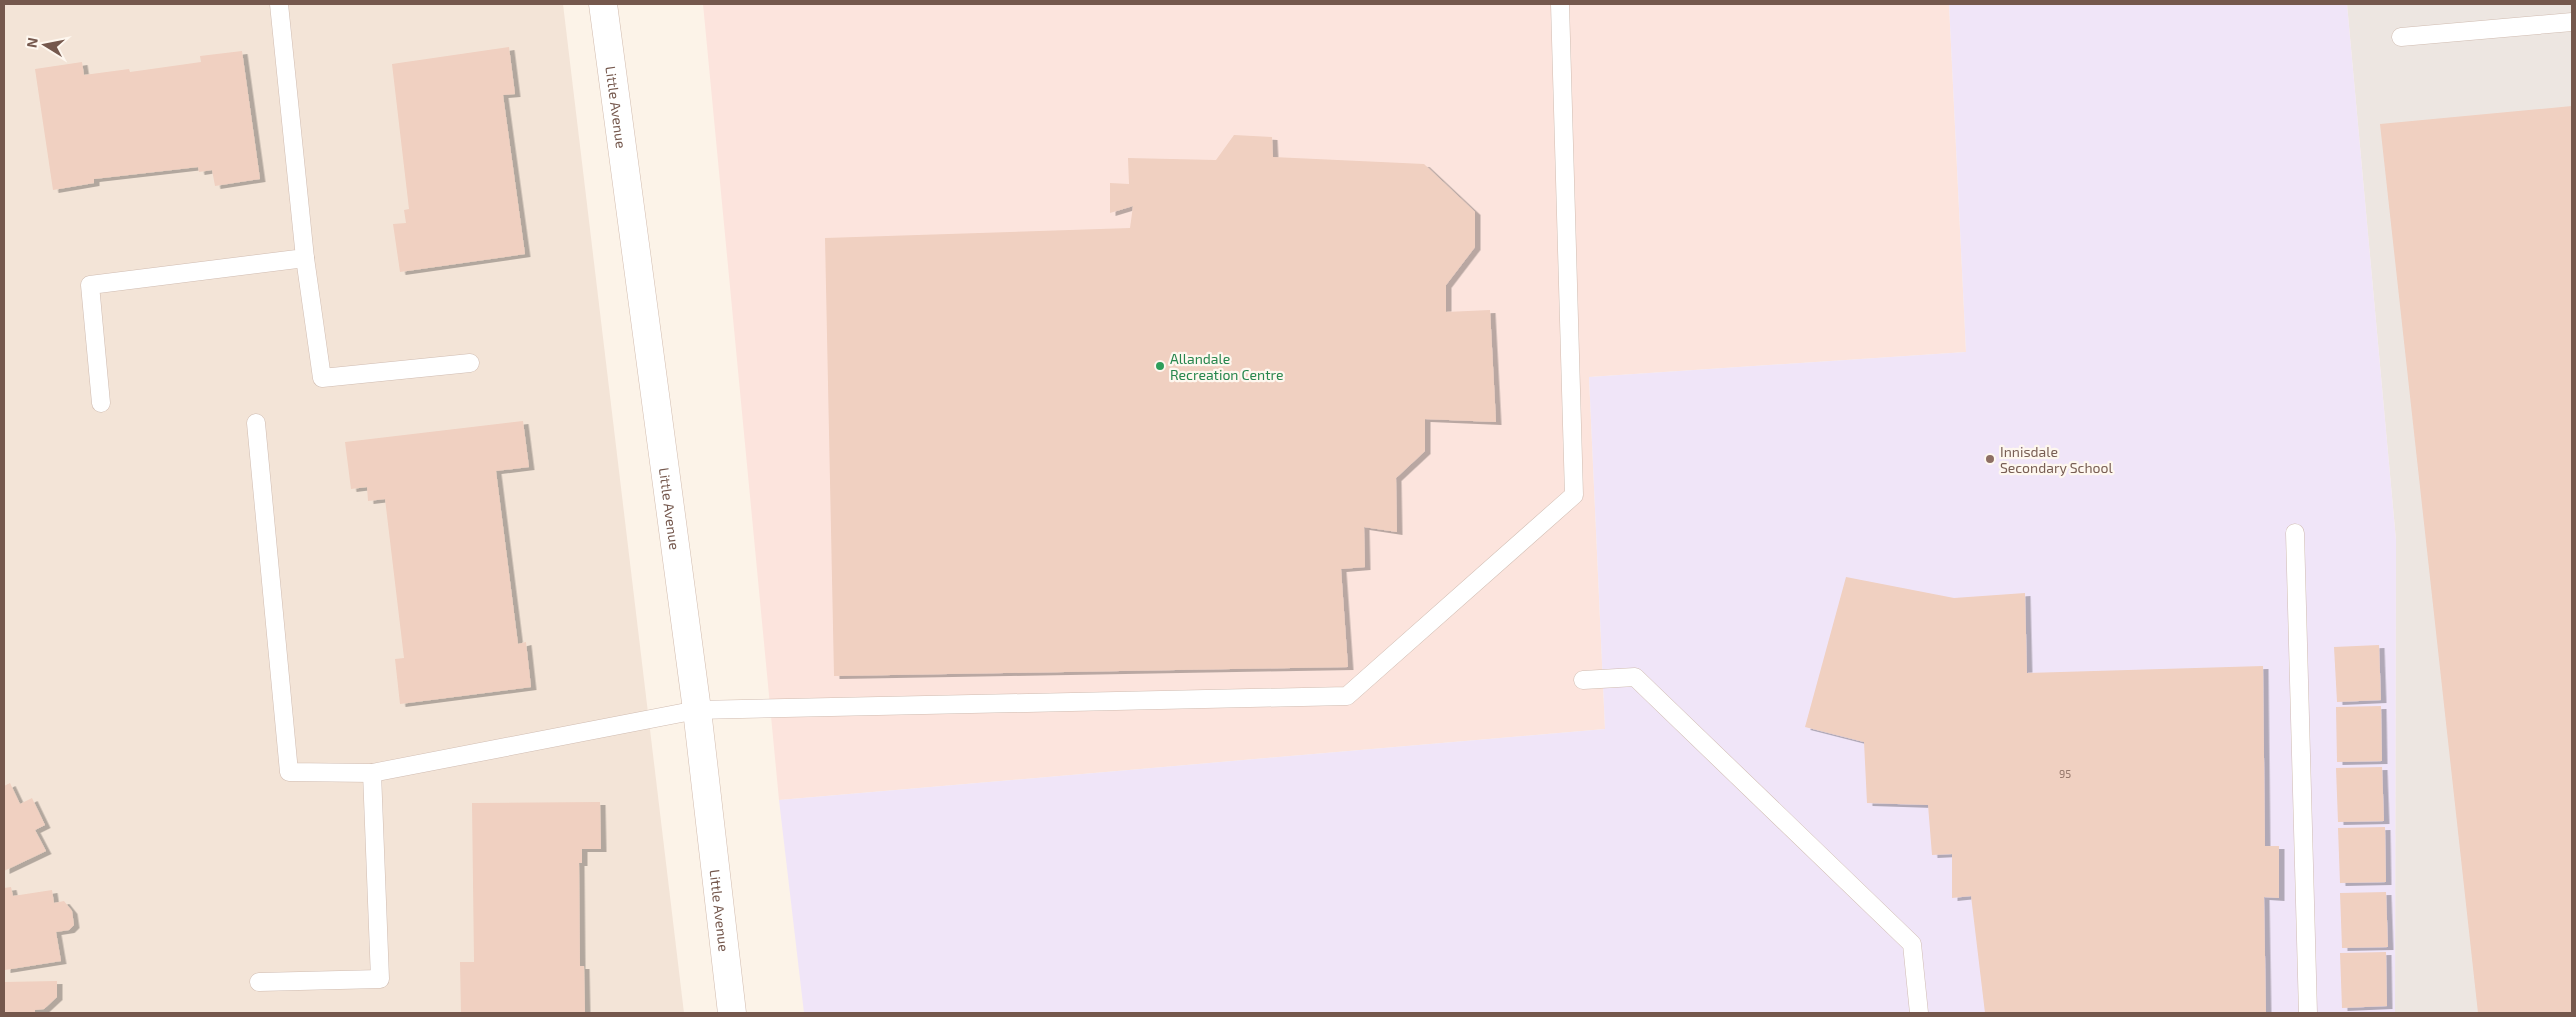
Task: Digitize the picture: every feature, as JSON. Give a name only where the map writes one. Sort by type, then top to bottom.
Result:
[{"type":"street","name":"Little Avenue","points":[[603,4],[697,710],[732,1013]]},
{"type":"lane","points":[[279,4],[305,258],[322,378],[470,364]]},
{"type":"lane","points":[[256,423],[289,772],[372,773],[697,710],[1347,696],[1574,495],[1560,4]]},
{"type":"lane","points":[[2402,37],[2572,22]]},
{"type":"lane","points":[[101,403],[90,285],[305,258]]},
{"type":"lane","points":[[2295,532],[2308,1013]]},
{"type":"lane","points":[[1583,680],[1636,678],[1912,944],[1919,1013]]},
{"type":"lane","points":[[259,982],[380,978],[372,773]]},
{"type":"shaded area","points":[[4,4],[563,4],[684,1013],[4,1013]]},
{"type":"shaded area","points":[[703,4],[1949,4],[1966,352],[1589,377],[1605,729],[779,800]]},
{"type":"shaded area","name":"Innisdale Secondary School","points":[[1949,4],[2347,4],[2396,540],[2395,1013],[804,1013],[779,800],[1605,729],[1589,377],[1966,352]]},
{"type":"shaded area","points":[[2347,4],[2572,4],[2572,1013],[2395,1013],[2396,540]]},
{"type":"building","points":[[509,47],[515,94],[503,95],[525,254],[400,272],[393,224],[406,223],[404,210],[409,209],[392,64]]},
{"type":"building","points":[[242,51],[260,179],[215,186],[212,170],[199,172],[198,167],[94,179],[94,183],[53,190],[35,69],[82,62],[84,75],[129,69],[130,72],[201,62],[200,56]]},
{"type":"building","points":[[2572,106],[2572,1013],[2478,1013],[2380,124]]},
{"type":"building","name":"Allandale Recreation Centre","points":[[1234,135],[1272,137],[1273,157],[1424,164],[1475,212],[1475,247],[1446,285],[1446,312],[1490,310],[1496,422],[1425,419],[1425,451],[1396,478],[1397,532],[1364,527],[1365,567],[1341,569],[1348,667],[834,676],[825,238],[1130,228],[1133,206],[1110,213],[1110,183],[1129,184],[1128,158],[1216,160]]},
{"type":"building","points":[[523,421],[529,467],[496,471],[518,644],[526,642],[531,687],[400,704],[395,659],[404,658],[385,499],[368,501],[367,487],[351,489],[345,442]]},
{"type":"building","points":[[1846,577],[1954,598],[2025,593],[2027,673],[2263,666],[2265,846],[2279,846],[2279,898],[2264,897],[2266,1013],[1985,1013],[1971,896],[1952,898],[1952,854],[1932,855],[1928,805],[1867,803],[1864,742],[1805,727]]},
{"type":"building","points":[[2379,645],[2381,700],[2337,702],[2334,647]]},
{"type":"building","points":[[2381,706],[2382,761],[2337,762],[2336,707]]},
{"type":"building","points":[[2382,767],[2384,821],[2338,822],[2336,768]]},
{"type":"building","points":[[10,783],[20,804],[32,798],[45,825],[35,830],[46,851],[4,871],[4,786]]},
{"type":"building","points":[[600,802],[601,849],[582,849],[582,863],[579,863],[580,966],[584,966],[585,1012],[461,1013],[460,962],[474,962],[472,803]]},
{"type":"building","points":[[2385,827],[2386,882],[2340,883],[2338,828]]},
{"type":"building","points":[[11,887],[13,896],[52,890],[54,903],[64,901],[72,911],[74,925],[69,930],[56,932],[61,961],[5,970],[4,888]]},
{"type":"building","points":[[2386,892],[2388,947],[2342,948],[2340,893]]},
{"type":"building","points":[[2386,952],[2387,1006],[2342,1008],[2340,953]]},
{"type":"building","points":[[57,981],[57,997],[44,1009],[35,1010],[35,1013],[4,1013],[4,982]]},
{"type":"place","name":"Allandale Recreation Centre","points":[[1160,366]]},
{"type":"place","name":"Innisdale Secondary School","points":[[1990,459]]}]
